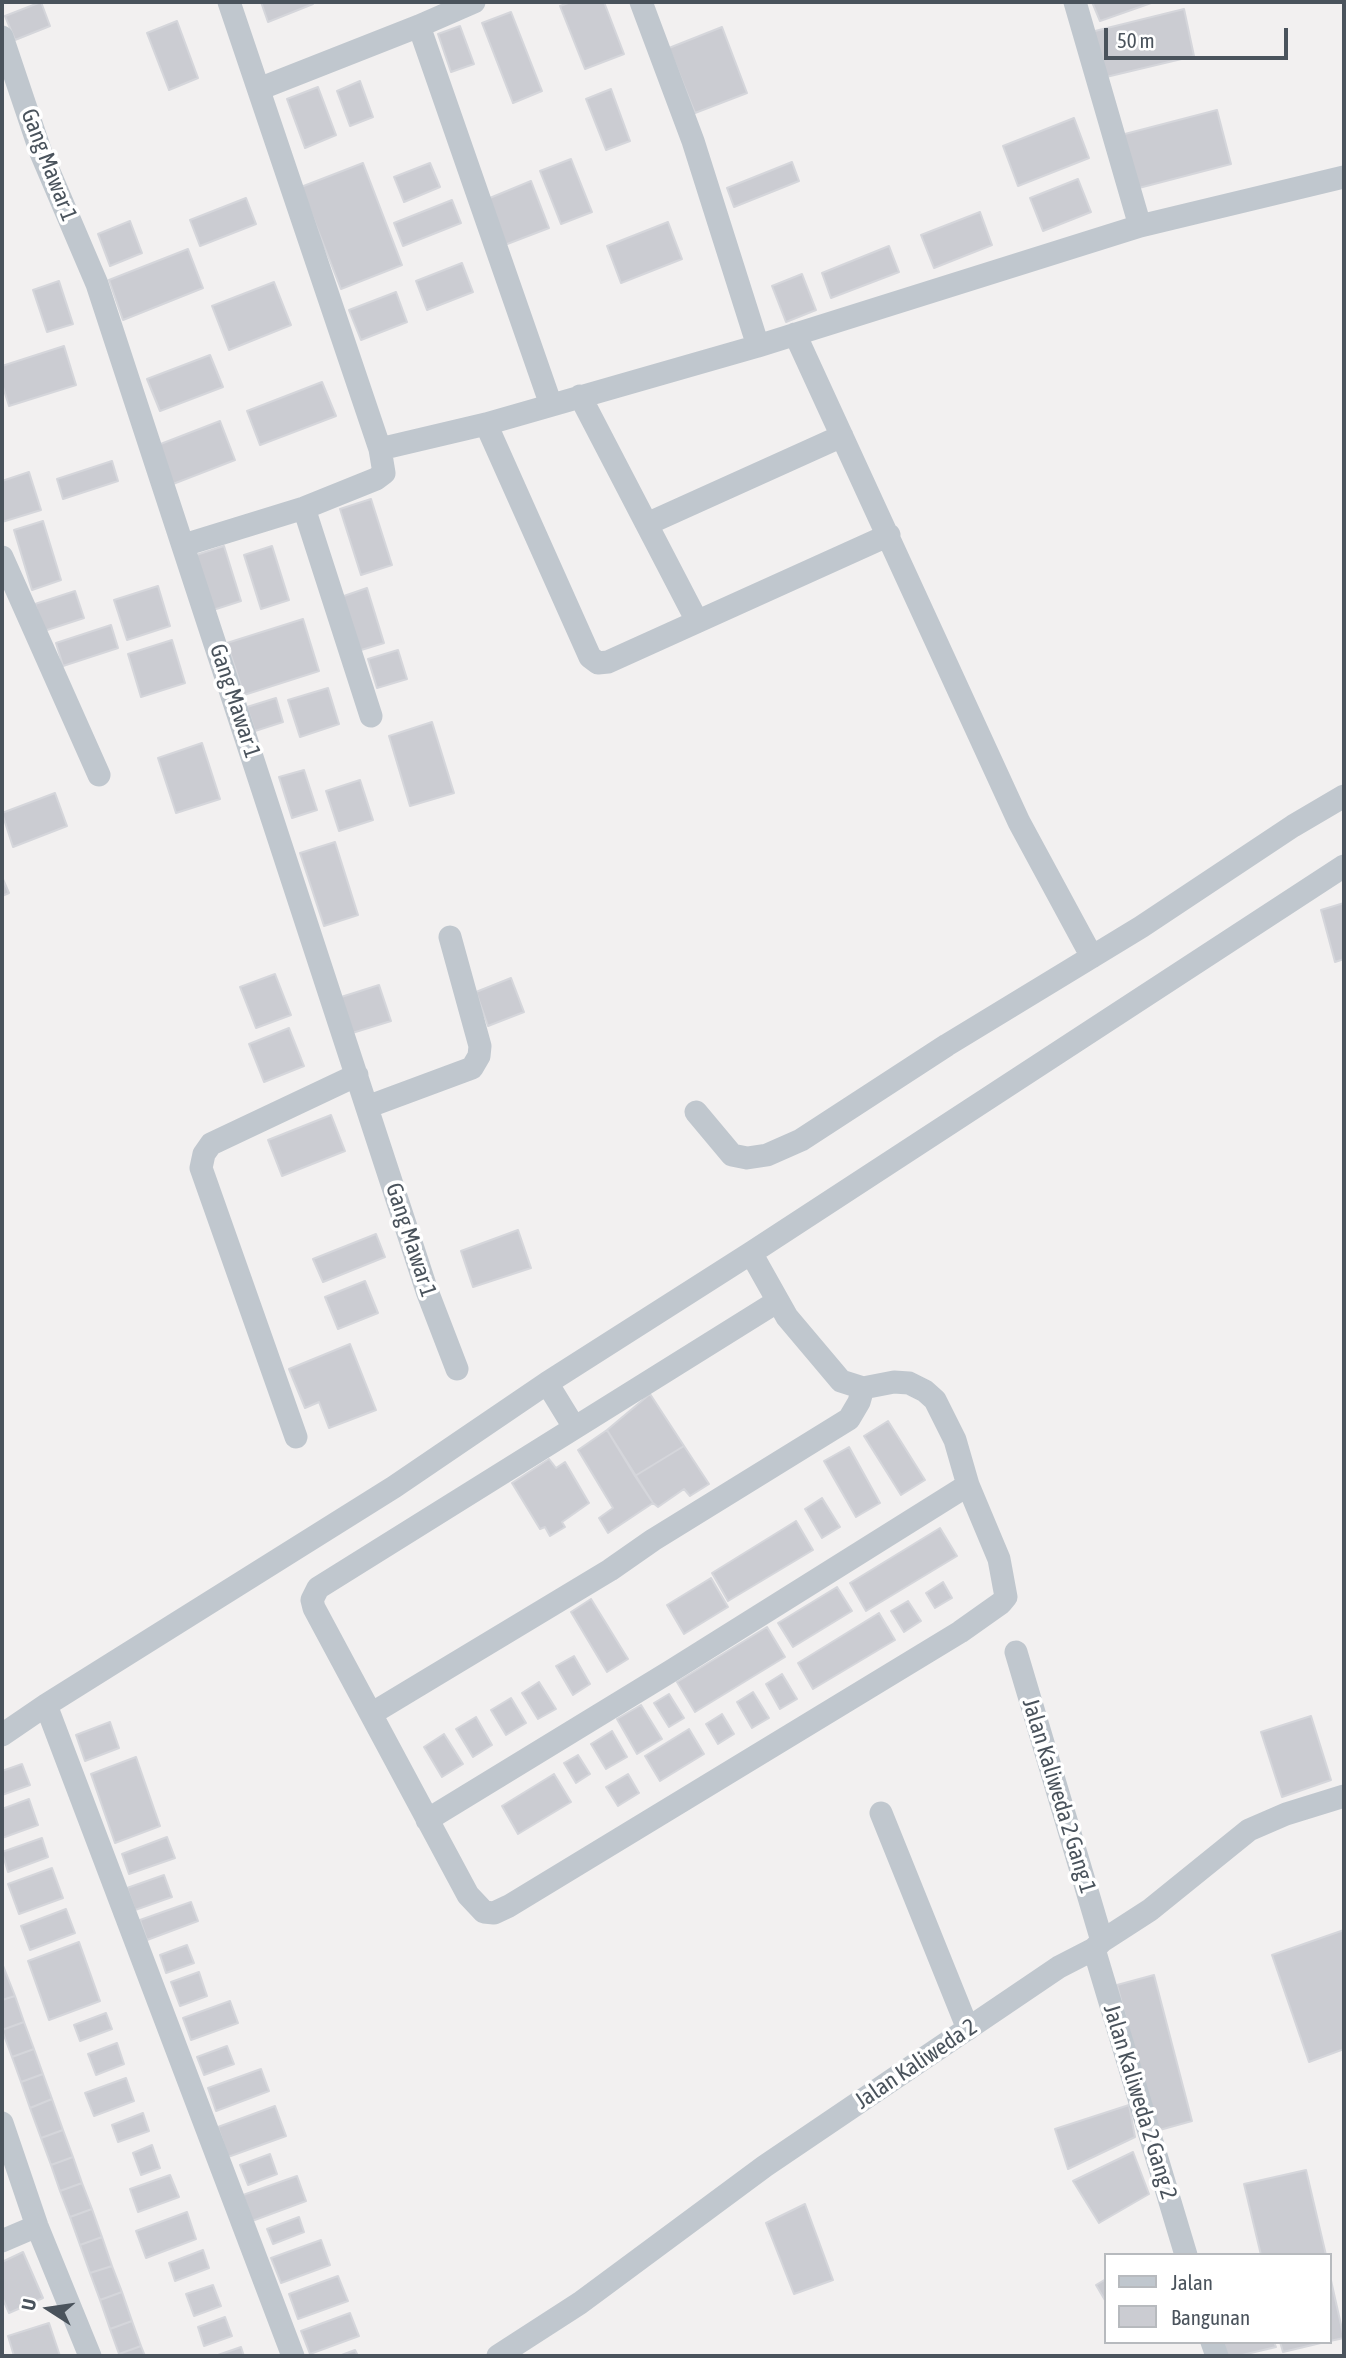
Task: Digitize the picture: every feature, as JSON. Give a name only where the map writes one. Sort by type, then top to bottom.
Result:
[{"type":"street","points":[[184,545],[304,508],[376,479],[384,473],[380,449],[229,2]]},
{"type":"street","points":[[259,89],[474,2]]},
{"type":"street","points":[[641,2],[692,141],[758,345]]},
{"type":"street","points":[[1075,2],[1140,226]]},
{"type":"street","points":[[419,26],[551,405]]},
{"type":"street","name":"Gang Mawar 1","points":[[2,37],[41,153],[97,284],[427,1291],[457,1369]]},
{"type":"street","points":[[380,449],[486,424],[758,345],[1140,226],[1344,177]]},
{"type":"street","points":[[795,334],[1019,822],[1092,957]]},
{"type":"street","points":[[580,396],[697,621]]},
{"type":"street","points":[[486,424],[590,657],[598,663],[608,662],[889,535]]},
{"type":"street","points":[[647,524],[842,436]]},
{"type":"street","points":[[304,508],[371,716]]},
{"type":"street","points":[[2,557],[99,775]]},
{"type":"street","points":[[696,1112],[732,1155],[747,1158],[766,1155],[801,1140],[947,1045],[1141,927],[1293,826],[1344,796]]},
{"type":"street","points":[[2,1735],[394,1487],[547,1383],[1344,866]]},
{"type":"street","points":[[367,1107],[472,1068],[480,1056],[480,1046],[450,937]]},
{"type":"street","points":[[296,1437],[201,1168],[204,1154],[211,1144],[357,1075]]},
{"type":"street","points":[[751,1253],[778,1301],[787,1317],[841,1381],[863,1388],[894,1382],[909,1383],[935,1400],[955,1440],[968,1485],[999,1559],[1006,1597],[1001,1604],[960,1632],[494,1913],[484,1912],[468,1895],[312,1600],[318,1588],[778,1301]]},
{"type":"street","points":[[547,1383],[574,1427]]},
{"type":"street","points":[[371,1714],[610,1570],[653,1540],[849,1419],[863,1388]]},
{"type":"street","points":[[427,1820],[968,1485]]},
{"type":"street","name":"Jalan Kaliweda 2 Gang 1","points":[[1016,1651],[1098,1945]]},
{"type":"street","points":[[46,1705],[293,2356]]},
{"type":"street","name":"Jalan Kaliweda 2","points":[[498,2356],[580,2303],[765,2166],[1059,1967],[1150,1910],[1249,1830],[1286,1814],[1344,1796]]},
{"type":"street","points":[[881,1813],[968,2029]]},
{"type":"street","name":"Jalan Kaliweda 2 Gang 2","points":[[1098,1945],[1185,2253]]},
{"type":"street","points":[[2,2123],[37,2226],[90,2356]]},
{"type":"street","points":[[2,2241],[37,2226]]},
{"type":"building","points":[[41,2],[50,26],[15,40],[5,16]]},
{"type":"building","points":[[261,2],[312,2],[313,4],[268,22]]},
{"type":"building","points":[[571,2],[604,2],[624,54],[585,69],[560,6]]},
{"type":"building","points":[[1092,2],[1154,2],[1100,21]]},
{"type":"building","points":[[1184,9],[1194,56],[1102,78],[1091,32]]},
{"type":"building","points":[[511,12],[542,91],[513,103],[482,23]]},
{"type":"building","points":[[177,21],[198,78],[169,90],[147,33]]},
{"type":"building","points":[[460,26],[474,64],[451,72],[438,34]]},
{"type":"building","points":[[722,27],[747,93],[695,113],[669,48]]},
{"type":"building","points":[[360,81],[373,117],[350,126],[337,91]]},
{"type":"building","points":[[318,87],[336,135],[305,148],[287,99]]},
{"type":"building","points":[[611,89],[630,141],[606,150],[586,99]]},
{"type":"building","points":[[1217,110],[1231,164],[1135,189],[1121,135]]},
{"type":"building","points":[[1074,118],[1089,158],[1018,186],[1003,146]]},
{"type":"building","points":[[571,159],[592,212],[561,224],[540,171]]},
{"type":"building","points":[[792,162],[799,181],[734,207],[727,188]]},
{"type":"building","points":[[363,163],[402,265],[341,289],[301,187]]},
{"type":"building","points":[[430,163],[440,187],[404,202],[394,177]]},
{"type":"building","points":[[1078,179],[1091,212],[1043,231],[1030,198]]},
{"type":"building","points":[[531,181],[549,228],[502,246],[485,200]]},
{"type":"building","points":[[246,198],[256,224],[200,246],[190,220]]},
{"type":"building","points":[[452,200],[461,223],[403,246],[394,223]]},
{"type":"building","points":[[980,212],[992,245],[934,268],[921,235]]},
{"type":"building","points":[[130,221],[142,253],[110,266],[98,234]]},
{"type":"building","points":[[668,222],[682,259],[621,283],[607,246]]},
{"type":"building","points":[[889,246],[899,272],[831,298],[822,273]]},
{"type":"building","points":[[188,249],[203,288],[123,320],[109,280]]},
{"type":"building","points":[[462,263],[473,292],[427,310],[416,281]]},
{"type":"building","points":[[802,274],[816,310],[786,322],[772,286]]},
{"type":"building","points":[[59,281],[73,324],[47,332],[33,290]]},
{"type":"building","points":[[274,282],[291,325],[229,350],[212,306]]},
{"type":"building","points":[[396,292],[407,322],[361,340],[349,310]]},
{"type":"building","points":[[64,346],[76,385],[9,406],[2,384],[2,366]]},
{"type":"building","points":[[210,355],[223,387],[160,411],[147,379]]},
{"type":"building","points":[[322,382],[336,416],[260,445],[247,411]]},
{"type":"building","points":[[220,421],[235,460],[173,484],[158,445]]},
{"type":"building","points":[[112,461],[118,481],[63,499],[57,479]]},
{"type":"building","points":[[29,472],[41,510],[2,522],[2,481]]},
{"type":"building","points":[[371,499],[392,565],[361,575],[340,509]]},
{"type":"building","points":[[43,521],[61,580],[32,590],[14,530]]},
{"type":"building","points":[[224,546],[241,601],[213,610],[196,555]]},
{"type":"building","points":[[272,546],[289,600],[261,609],[244,555]]},
{"type":"building","points":[[158,586],[170,626],[127,640],[114,600]]},
{"type":"building","points":[[367,588],[384,643],[358,651],[341,597]]},
{"type":"building","points":[[75,591],[84,618],[44,631],[35,604]]},
{"type":"building","points":[[303,619],[319,671],[244,695],[227,643]]},
{"type":"building","points":[[111,625],[118,648],[63,666],[56,643]]},
{"type":"building","points":[[172,640],[185,683],[141,697],[128,654]]},
{"type":"building","points":[[398,650],[407,679],[377,688],[368,659]]},
{"type":"building","points":[[328,688],[339,724],[300,737],[288,700]]},
{"type":"building","points":[[276,698],[283,722],[255,731],[247,707]]},
{"type":"building","points":[[432,722],[454,793],[410,806],[389,736]]},
{"type":"building","points":[[202,743],[220,799],[176,813],[158,758]]},
{"type":"building","points":[[304,770],[317,810],[292,818],[279,777]]},
{"type":"building","points":[[360,780],[373,820],[339,831],[326,791]]},
{"type":"building","points":[[55,793],[67,826],[13,847],[2,813]]},
{"type":"building","points":[[335,842],[358,915],[324,926],[300,853]]},
{"type":"building","points":[[2,877],[9,893],[2,896]]},
{"type":"building","points":[[1344,903],[1344,959],[1335,962],[1321,910]]},
{"type":"building","points":[[275,974],[291,1015],[256,1028],[240,987]]},
{"type":"building","points":[[511,978],[524,1012],[488,1026],[476,992]]},
{"type":"building","points":[[379,985],[391,1021],[349,1034],[338,998]]},
{"type":"building","points":[[289,1028],[304,1066],[264,1082],[249,1044]]},
{"type":"building","points":[[331,1115],[345,1151],[282,1176],[268,1140]]},
{"type":"building","points":[[518,1230],[531,1268],[473,1287],[461,1251]]},
{"type":"building","points":[[376,1234],[385,1257],[323,1282],[313,1259]]},
{"type":"building","points":[[365,1281],[378,1313],[338,1329],[325,1297]]},
{"type":"building","points":[[350,1344],[376,1410],[329,1428],[319,1402],[305,1408],[289,1369]]},
{"type":"building","points":[[650,1394],[684,1446],[635,1476],[607,1430]]},
{"type":"building","points":[[888,1421],[925,1480],[901,1495],[864,1436]]},
{"type":"building","points":[[607,1430],[653,1503],[608,1533],[599,1518],[613,1508],[578,1450]]},
{"type":"building","points":[[684,1446],[709,1484],[690,1496],[684,1489],[658,1507],[635,1476]]},
{"type":"building","points":[[849,1447],[880,1503],[856,1517],[824,1461]]},
{"type":"building","points":[[549,1459],[556,1468],[565,1462],[589,1503],[562,1522],[565,1527],[550,1536],[545,1527],[540,1529],[512,1483]]},
{"type":"building","points":[[822,1498],[840,1527],[822,1538],[805,1509]]},
{"type":"building","points":[[796,1521],[813,1550],[728,1601],[712,1573]]},
{"type":"building","points":[[940,1528],[957,1556],[866,1611],[850,1583]]},
{"type":"building","points":[[711,1578],[728,1607],[684,1634],[667,1605]]},
{"type":"building","points":[[943,1582],[952,1598],[935,1608],[926,1593]]},
{"type":"building","points":[[837,1587],[852,1611],[793,1647],[778,1623]]},
{"type":"building","points":[[591,1599],[628,1659],[607,1672],[571,1612]]},
{"type":"building","points":[[908,1601],[921,1621],[904,1632],[891,1611]]},
{"type":"building","points":[[879,1613],[895,1640],[813,1689],[798,1663]]},
{"type":"building","points":[[767,1627],[785,1657],[695,1712],[677,1682]]},
{"type":"building","points":[[574,1656],[590,1684],[573,1695],[556,1666]]},
{"type":"building","points":[[782,1674],[797,1699],[780,1709],[766,1684]]},
{"type":"building","points":[[539,1682],[556,1709],[538,1719],[522,1693]]},
{"type":"building","points":[[753,1692],[769,1718],[752,1728],[737,1702]]},
{"type":"building","points":[[669,1694],[684,1718],[669,1727],[654,1703]]},
{"type":"building","points":[[511,1698],[526,1723],[506,1735],[491,1710]]},
{"type":"building","points":[[641,1705],[662,1739],[637,1754],[617,1719]]},
{"type":"building","points":[[722,1714],[734,1734],[718,1744],[706,1724]]},
{"type":"building","points":[[1311,1716],[1331,1780],[1282,1797],[1261,1732]]},
{"type":"building","points":[[476,1717],[492,1745],[473,1757],[456,1729]]},
{"type":"building","points":[[110,1722],[119,1748],[85,1761],[76,1735]]},
{"type":"building","points":[[689,1729],[704,1754],[660,1781],[645,1756]]},
{"type":"building","points":[[612,1731],[627,1757],[606,1769],[591,1744]]},
{"type":"building","points":[[444,1734],[463,1764],[442,1777],[424,1747]]},
{"type":"building","points":[[578,1755],[590,1774],[576,1783],[564,1763]]},
{"type":"building","points":[[136,1757],[160,1826],[115,1843],[91,1774]]},
{"type":"building","points":[[22,1764],[30,1785],[2,1795],[2,1771]]},
{"type":"building","points":[[554,1774],[571,1802],[518,1834],[502,1806]]},
{"type":"building","points":[[628,1774],[639,1793],[618,1806],[606,1787]]},
{"type":"building","points":[[29,1799],[38,1825],[2,1838],[2,1809]]},
{"type":"building","points":[[167,1837],[175,1858],[129,1874],[122,1854]]},
{"type":"building","points":[[42,1838],[48,1857],[8,1872],[2,1852]]},
{"type":"building","points":[[52,1868],[63,1898],[19,1914],[8,1884]]},
{"type":"building","points":[[164,1875],[172,1897],[135,1910],[127,1888]]},
{"type":"building","points":[[191,1902],[198,1921],[147,1940],[140,1920]]},
{"type":"building","points":[[66,1909],[75,1933],[30,1950],[21,1926]]},
{"type":"building","points":[[1344,1930],[1344,2049],[1309,2062],[1272,1955]]},
{"type":"building","points":[[79,1942],[100,2001],[49,2020],[28,1961]]},
{"type":"building","points":[[187,1945],[194,1963],[166,1973],[160,1955]]},
{"type":"building","points":[[2,1963],[15,1996],[2,2000]]},
{"type":"building","points":[[199,1972],[207,1996],[180,2006],[171,1982]]},
{"type":"building","points":[[1154,1975],[1192,2121],[1156,2131],[1117,1985]]},
{"type":"building","points":[[15,1996],[24,2022],[2,2030],[2,2000]]},
{"type":"building","points":[[230,2001],[238,2023],[191,2040],[183,2018]]},
{"type":"building","points":[[106,2013],[112,2029],[80,2041],[74,2025]]},
{"type":"building","points":[[24,2022],[34,2049],[12,2057],[2,2030]]},
{"type":"building","points":[[117,2043],[124,2064],[96,2075],[88,2054]]},
{"type":"building","points":[[227,2046],[234,2064],[204,2075],[197,2057]]},
{"type":"building","points":[[34,2049],[43,2074],[21,2082],[12,2057]]},
{"type":"building","points":[[261,2069],[269,2091],[216,2111],[208,2088]]},
{"type":"building","points":[[43,2074],[52,2099],[30,2108],[21,2082]]},
{"type":"building","points":[[126,2078],[134,2101],[94,2116],[85,2093]]},
{"type":"building","points":[[52,2099],[63,2130],[41,2138],[30,2108]]},
{"type":"building","points":[[1129,2105],[1135,2137],[1068,2169],[1055,2129]]},
{"type":"building","points":[[275,2106],[286,2136],[228,2157],[218,2127]]},
{"type":"building","points":[[143,2113],[149,2131],[118,2142],[112,2125]]},
{"type":"building","points":[[63,2130],[73,2157],[51,2165],[41,2138]]},
{"type":"building","points":[[152,2145],[160,2168],[141,2175],[133,2153]]},
{"type":"building","points":[[1133,2152],[1149,2194],[1099,2223],[1073,2181]]},
{"type":"building","points":[[270,2154],[277,2174],[248,2185],[240,2165]]},
{"type":"building","points":[[73,2157],[82,2183],[60,2191],[51,2165]]},
{"type":"building","points":[[1306,2170],[1326,2253],[1261,2253],[1244,2184]]},
{"type":"building","points":[[170,2175],[179,2197],[138,2212],[130,2189]]},
{"type":"building","points":[[297,2176],[306,2201],[252,2221],[243,2195]]},
{"type":"building","points":[[82,2183],[92,2209],[70,2217],[60,2191]]},
{"type":"building","points":[[805,2204],[833,2280],[794,2294],[766,2223]]},
{"type":"building","points":[[92,2209],[102,2237],[80,2245],[70,2217]]},
{"type":"building","points":[[187,2212],[196,2239],[146,2258],[136,2231]]},
{"type":"building","points":[[299,2217],[304,2232],[273,2244],[267,2229]]},
{"type":"building","points":[[102,2237],[112,2266],[90,2273],[80,2245]]},
{"type":"building","points":[[321,2240],[330,2265],[281,2283],[271,2258]]},
{"type":"building","points":[[203,2250],[209,2268],[175,2281],[169,2263]]},
{"type":"building","points":[[23,2252],[43,2298],[9,2313],[2,2297],[2,2262]]},
{"type":"building","points":[[112,2266],[122,2292],[100,2300],[90,2273]]},
{"type":"building","points":[[338,2276],[348,2301],[298,2319],[289,2294]]},
{"type":"building","points":[[1104,2280],[1104,2299],[1096,2285]]},
{"type":"building","points":[[213,2285],[221,2306],[194,2316],[186,2294]]},
{"type":"building","points":[[1332,2285],[1344,2338],[1332,2341]]},
{"type":"building","points":[[122,2292],[132,2321],[110,2329],[100,2300]]},
{"type":"building","points":[[350,2313],[359,2336],[310,2354],[301,2331]]},
{"type":"building","points":[[225,2317],[232,2336],[204,2346],[198,2327]]},
{"type":"building","points":[[132,2321],[141,2346],[119,2354],[110,2329]]},
{"type":"building","points":[[49,2323],[60,2356],[14,2356],[8,2336]]},
{"type":"building","points":[[1218,2344],[1275,2344],[1276,2347],[1238,2356],[1221,2356]]},
{"type":"building","points":[[1281,2344],[1317,2344],[1283,2352]]},
{"type":"building","points":[[141,2346],[145,2356],[119,2354]]},
{"type":"building","points":[[241,2347],[244,2356],[215,2356]]},
{"type":"building","points":[[355,2350],[358,2356],[339,2356]]}]
